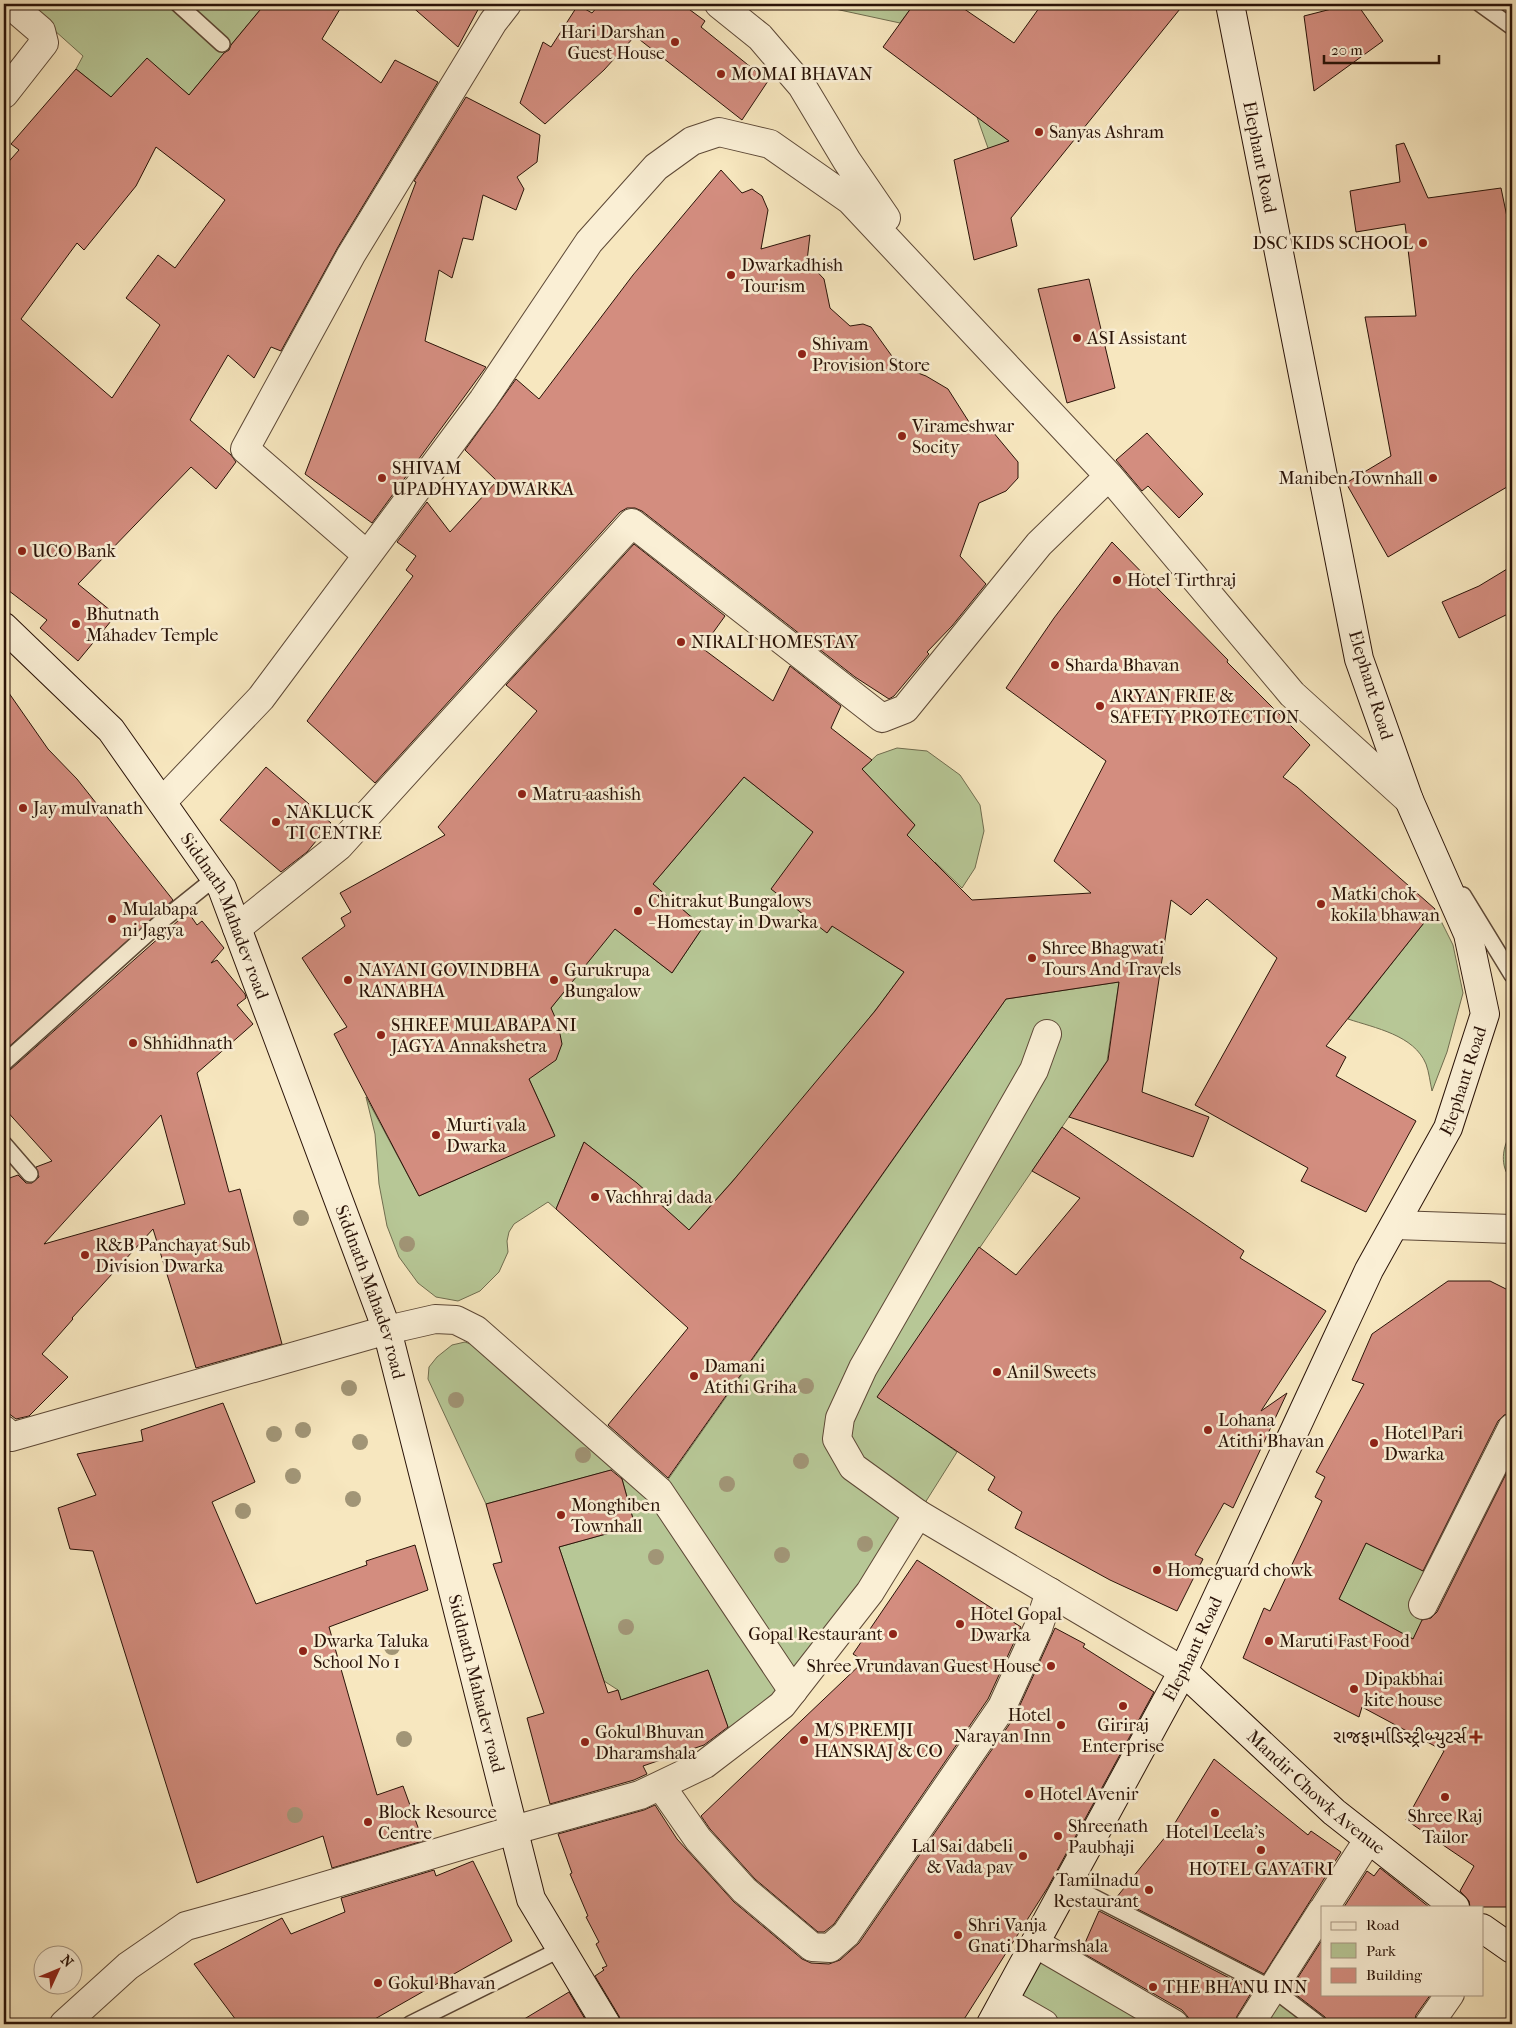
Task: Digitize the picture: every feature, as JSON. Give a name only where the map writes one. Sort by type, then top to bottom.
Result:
[{"type":"street","points":[[4,94],[44,43],[42,31],[20,13],[19,4]]},
{"type":"street","points":[[367,556],[245,450],[351,256],[493,22],[507,4]]},
{"type":"street","points":[[719,4],[760,37],[802,86],[847,161],[932,287]]},
{"type":"street","name":"Elephant Road","points":[[998,2013],[1183,1671],[1369,1270],[1448,1128],[1485,1014],[1468,934],[1409,800],[1359,659],[1230,4]]},
{"type":"street","points":[[162,802],[261,698],[483,400],[589,242],[656,167],[692,141],[719,132],[770,144],[850,200],[1109,476],[1292,694],[1409,800]]},
{"type":"street","points":[[237,928],[339,846],[632,523],[882,718],[905,709],[1039,544],[1109,476]]},
{"type":"street","name":"Siddnath Mahadev road","points":[[4,627],[111,730],[222,888],[387,1330],[531,1899],[606,2024]]},
{"type":"street","name":"Mandir Chowk Avenue","points":[[1047,1034],[1034,1070],[863,1368],[840,1418],[837,1439],[853,1466],[918,1514],[1183,1671],[1334,1812],[1454,1906]]},
{"type":"street","points":[[1395,1225],[1512,1229]]},
{"type":"street","points":[[4,1430],[11,1437],[387,1330],[435,1320],[456,1320],[476,1330],[660,1491],[793,1691]]},
{"type":"street","points":[[1423,1605],[1512,1428]]},
{"type":"street","points":[[64,2024],[128,1966],[186,1926],[514,1830],[640,1796],[705,1764],[782,1705],[870,1592],[918,1514]]},
{"type":"street","points":[[661,1786],[698,1839],[744,1890],[812,1947],[830,1948],[846,1934],[1002,1707],[1038,1628],[1050,1592]]},
{"type":"street","points":[[1326,1906],[1368,1840]]},
{"type":"street","points":[[1250,2024],[1321,1914]]},
{"type":"street","points":[[1035,1942],[1174,2024]]},
{"type":"street","points":[[1429,2024],[1449,1996]]},
{"type":"street","points":[[998,2013],[1044,2024]]},
{"type":"lane","points":[[178,4],[222,44]]},
{"type":"lane","points":[[1480,4],[1512,27]]},
{"type":"lane","points":[[1409,800],[1512,975]]},
{"type":"lane","points":[[4,1063],[164,918],[215,878]]},
{"type":"lane","points":[[4,1144],[30,1174]]},
{"type":"lane","points":[[1068,1884],[1272,1989],[1319,2024]]},
{"type":"lane","points":[[410,2024],[561,1949]]},
{"type":"green space","points":[[25,4],[265,4],[189,95],[147,59],[111,97],[76,69],[83,56]]},
{"type":"green space","points":[[812,4],[914,4],[900,23]]},
{"type":"green space","points":[[977,117],[1023,151],[996,180],[988,148]]},
{"type":"green space","points":[[897,748],[927,751],[960,775],[980,805],[984,831],[975,868],[962,888],[935,862],[864,946],[904,972],[827,1071],[689,1230],[639,1185],[584,1142],[556,1209],[548,1202],[514,1224],[509,1232],[507,1241],[508,1252],[499,1272],[480,1291],[458,1301],[436,1297],[418,1283],[399,1257],[387,1226],[379,1184],[375,1134],[366,1097],[419,1196],[500,1160],[553,1131],[529,1079],[551,1008],[614,928],[672,973],[703,927],[653,884],[744,777],[813,832],[827,933],[915,825],[862,769],[877,755]]},
{"type":"green space","points":[[1435,909],[1453,945],[1463,993],[1447,1052],[1432,1091],[1426,1064],[1413,1046],[1393,1034],[1348,1019]]},
{"type":"green space","points":[[1119,982],[1107,1061],[878,1397],[957,1452],[918,1514],[782,1705],[731,1736],[708,1670],[621,1700],[618,1690],[604,1681],[559,1547],[635,1526],[619,1468],[486,1504],[428,1379],[429,1367],[437,1357],[452,1345],[465,1342],[481,1348],[660,1491],[1006,999]]},
{"type":"green space","points":[[1512,1131],[1512,1181],[1505,1169],[1503,1156],[1506,1143]]},
{"type":"green space","points":[[1366,1543],[1443,1580],[1413,1639],[1339,1599]]},
{"type":"green space","points":[[1035,1943],[1174,2024],[1044,2024],[1004,2001]]},
{"type":"green space","points":[[1273,1989],[1319,2024],[1250,2024]]},
{"type":"building","points":[[265,4],[343,4],[322,39],[381,83],[395,60],[438,82],[338,247],[281,351],[271,347],[254,378],[228,355],[190,420],[231,455],[236,462],[216,489],[191,467],[78,584],[116,615],[78,661],[40,628],[47,620],[4,587],[4,167],[19,150],[11,144],[76,69],[111,97],[147,58],[189,95],[224,53],[229,50],[231,45]],"holes":[[[156,147],[225,200],[175,268],[158,255],[126,298],[160,325],[112,398],[21,319],[77,243],[84,250],[136,186]]]},
{"type":"building","points":[[409,4],[481,4],[458,47]]},
{"type":"building","points":[[595,4],[682,4],[705,21],[701,27],[768,81],[742,120],[635,36],[604,70],[545,124],[520,103],[543,42],[551,47],[578,5],[592,13],[598,6]]},
{"type":"building","name":"Sanyas Ashram","points":[[914,4],[957,4],[1014,43],[1042,4],[1184,4],[1011,218],[1017,246],[974,260],[954,160],[1009,141],[883,47]]},
{"type":"building","points":[[1357,4],[1383,41],[1314,91],[1304,16]]},
{"type":"building","points":[[466,97],[540,135],[537,162],[517,177],[524,189],[516,210],[483,195],[473,240],[463,238],[452,278],[439,270],[425,341],[486,367],[372,523],[305,474],[416,182],[414,181]]},
{"type":"building","name":"DSC KIDS SCHOOL","points":[[1404,143],[1428,198],[1501,188],[1512,241],[1512,484],[1388,557],[1346,483],[1391,456],[1365,317],[1416,316],[1405,224],[1356,232],[1350,191],[1400,182],[1396,145]]},
{"type":"building","points":[[721,170],[742,193],[752,189],[762,196],[768,210],[761,249],[810,235],[807,261],[824,279],[830,308],[850,326],[863,324],[871,327],[899,366],[926,376],[948,389],[969,422],[993,432],[1018,462],[1018,478],[1006,491],[979,503],[960,556],[986,584],[952,626],[927,652],[929,654],[894,696],[889,699],[855,677],[642,511],[635,508],[627,508],[620,512],[375,783],[307,721],[413,576],[406,570],[416,556],[397,542],[427,502],[450,532],[497,481],[465,450],[516,379],[539,399],[633,275]]},
{"type":"building","name":"ASI Assistant","points":[[1089,279],[1115,388],[1067,403],[1038,289]]},
{"type":"building","points":[[1147,433],[1203,494],[1179,518],[1148,486],[1142,491],[1116,460]]},
{"type":"building","points":[[1112,542],[1310,745],[1283,777],[1297,787],[1435,909],[1326,1046],[1346,1057],[1336,1076],[1416,1121],[1366,1212],[1301,1181],[1308,1168],[1195,1105],[1277,958],[1207,899],[1191,915],[1171,900],[1142,1092],[1209,1117],[1193,1157],[1069,1117],[1108,1060],[1119,982],[1006,999],[668,1478],[608,1425],[688,1328],[556,1209],[584,1142],[637,1183],[689,1230],[732,1182],[875,1011],[904,972],[832,926],[827,933],[771,889],[813,832],[744,777],[653,884],[703,927],[672,973],[615,929],[551,1008],[558,1024],[562,1044],[556,1060],[529,1079],[555,1136],[419,1196],[334,1034],[347,1027],[302,958],[345,926],[341,918],[351,912],[340,893],[445,835],[438,827],[537,711],[506,685],[634,544],[725,616],[702,648],[773,701],[790,666],[841,706],[831,728],[872,760],[862,769],[915,825],[907,835],[972,900],[1091,893],[1054,861],[1106,761],[1006,688],[1054,618]]},
{"type":"building","points":[[1512,566],[1512,612],[1459,638],[1442,602],[1479,586]]},
{"type":"building","points":[[4,686],[48,749],[77,779],[173,900],[4,1051]]},
{"type":"building","name":"NAKLUCK TI CENTRE","points":[[266,767],[331,823],[307,852],[281,872],[220,820]]},
{"type":"building","points":[[188,912],[197,925],[202,921],[224,948],[211,963],[217,960],[245,994],[246,998],[237,1005],[253,1024],[197,1073],[229,1192],[240,1189],[282,1344],[196,1368],[153,1229],[42,1354],[68,1377],[29,1416],[16,1419],[4,1410],[4,1180],[18,1175],[26,1183],[32,1183],[39,1177],[36,1167],[52,1161],[4,1108],[4,1072],[10,1070]],"holes":[[[161,1115],[185,1204],[44,1244]]]},
{"type":"building","points":[[1062,1127],[1244,1251],[1240,1258],[1326,1311],[1261,1411],[1287,1393],[1233,1508],[1224,1503],[1195,1555],[1203,1559],[1177,1611],[1110,1580],[1015,1528],[1022,1512],[988,1490],[995,1477],[877,1397],[979,1247],[1016,1275],[1080,1198],[1032,1171]]},
{"type":"building","points":[[1448,1281],[1490,1281],[1512,1292],[1512,1413],[1504,1415],[1498,1421],[1423,1571],[1366,1543],[1339,1599],[1413,1639],[1422,1620],[1431,1618],[1437,1612],[1512,1462],[1512,1907],[1470,1906],[1469,1901],[1460,1891],[1474,1866],[1406,1820],[1444,1751],[1362,1707],[1359,1717],[1243,1658],[1264,1608],[1270,1611],[1322,1501],[1315,1497],[1325,1477],[1316,1472],[1364,1384],[1352,1380],[1372,1334]]},
{"type":"building","points":[[223,1403],[255,1482],[212,1502],[256,1604],[367,1565],[366,1561],[415,1545],[428,1590],[329,1627],[377,1795],[403,1786],[423,1841],[332,1868],[323,1836],[197,1883],[93,1551],[70,1549],[58,1508],[96,1495],[77,1454],[143,1441],[141,1430]]},
{"type":"building","points":[[611,1470],[622,1479],[635,1526],[559,1547],[608,1693],[618,1690],[621,1700],[708,1670],[728,1727],[704,1745],[643,1766],[647,1774],[634,1780],[550,1804],[527,1718],[544,1713],[493,1564],[502,1562],[486,1504]]},
{"type":"building","points":[[917,1560],[1021,1627],[988,1699],[834,1924],[824,1932],[818,1932],[755,1879],[710,1829],[701,1816],[864,1661],[853,1654]]},
{"type":"building","points":[[1055,1628],[1085,1644],[1083,1647],[1154,1692],[1048,1887],[961,2024],[622,2024],[595,1976],[604,1970],[602,1968],[607,1966],[596,1944],[599,1942],[586,1917],[588,1916],[570,1874],[572,1873],[558,1834],[644,1810],[655,1805],[677,1839],[734,1902],[802,1959],[811,1963],[829,1964],[840,1960],[859,1943],[1015,1716]]},
{"type":"building","points":[[1214,1759],[1308,1835],[1311,1831],[1341,1852],[1264,1974],[1116,1898],[1170,1831]]},
{"type":"building","name":"Gokul Bhavan","points":[[473,1861],[512,1941],[366,2024],[239,2024],[194,1964],[282,1918],[291,1934],[345,1912],[341,1898],[434,1870],[436,1876]]},
{"type":"building","points":[[1380,1868],[1428,1906],[1345,1906],[1367,1871],[1374,1876]]},
{"type":"building","name":"THE BHANU INN","points":[[1099,1911],[1253,1990],[1237,2016],[1235,2024],[1190,2024],[1188,2017],[1182,2010],[1081,1952]]},
{"type":"building","points":[[1321,1942],[1321,1996],[1430,1996],[1416,2015],[1414,2024],[1329,2024],[1325,2017],[1290,1990]]},
{"type":"building","points":[[569,1992],[588,2024],[516,2024]]},
{"type":"place","name":"Hari Darshan Guest House","points":[[675,42]]},
{"type":"place","name":"MOMAI BHAVAN","points":[[721,74]]},
{"type":"place","name":"Sanyas Ashram","points":[[1039,132]]},
{"type":"place","name":"DSC KIDS SCHOOL","points":[[1423,243]]},
{"type":"place","name":"Dwarkadhish Tourism","points":[[731,275]]},
{"type":"place","name":"ASI Assistant","points":[[1077,338]]},
{"type":"place","name":"Shivam Provision Store","points":[[802,354]]},
{"type":"place","name":"Virameshwar Socity","points":[[902,436]]},
{"type":"place","name":"SHIVAM UPADHYAY DWARKA","points":[[382,478]]},
{"type":"place","name":"Maniben Townhall","points":[[1433,478]]},
{"type":"place","name":"UCO Bank","points":[[22,551]]},
{"type":"place","name":"Hotel Tirthraj","points":[[1117,580]]},
{"type":"place","name":"Bhutnath Mahadev Temple","points":[[76,624]]},
{"type":"place","name":"NIRALI HOMESTAY","points":[[681,642]]},
{"type":"place","name":"Sharda Bhavan","points":[[1055,665]]},
{"type":"place","name":"ARYAN FRIE & SAFETY PROTECTION","points":[[1100,706]]},
{"type":"place","name":"Matru-aashish","points":[[522,794]]},
{"type":"place","name":"Jay mulvanath","points":[[23,808]]},
{"type":"place","name":"NAKLUCK TI CENTRE","points":[[276,822]]},
{"type":"place","name":"Matki chok kokila bhawan","points":[[1321,904]]},
{"type":"place","name":"Chitrakut Bungalows - Homestay in Dwarka","points":[[638,911]]},
{"type":"place","name":"Mulabapa ni Jagya","points":[[112,919]]},
{"type":"place","name":"Shree Bhagwati Tours And Travels","points":[[1032,958]]},
{"type":"place","name":"NAYANI GOVINDBHA RANABHA","points":[[348,980]]},
{"type":"place","name":"Gurukrupa Bungalow","points":[[554,980]]},
{"type":"place","name":"SHREE MULABAPA NI JAGYA Annakshetra","points":[[381,1035]]},
{"type":"place","name":"Shhidhnath","points":[[133,1043]]},
{"type":"place","name":"Murti vala Dwarka","points":[[436,1135]]},
{"type":"place","name":"Vachhraj dada","points":[[595,1197]]},
{"type":"place","name":"R&B Panchayat Sub Division Dwarka","points":[[85,1255]]},
{"type":"place","name":"Anil Sweets","points":[[997,1372]]},
{"type":"place","name":"Damani Atithi Griha","points":[[694,1376]]},
{"type":"place","name":"Lohana Atithi Bhavan","points":[[1208,1430]]},
{"type":"place","name":"Hotel Pari Dwarka","points":[[1374,1443]]},
{"type":"place","name":"Monghiben Townhall","points":[[561,1515]]},
{"type":"place","name":"Homeguard chowk","points":[[1157,1570]]},
{"type":"place","name":"Hotel Gopal Dwarka","points":[[960,1624]]},
{"type":"place","name":"Gopal Restaurant","points":[[893,1634]]},
{"type":"place","name":"Maruti Fast Food","points":[[1269,1641]]},
{"type":"place","name":"Dwarka Taluka School No 1","points":[[303,1651]]},
{"type":"place","name":"Shree Vrundavan Guest House","points":[[1051,1666]]},
{"type":"place","name":"Dipakbhai kite house","points":[[1354,1689]]},
{"type":"place","name":"Giriraj Enterprise","points":[[1123,1706]]},
{"type":"place","name":"Hotel Narayan Inn","points":[[1061,1725]]},
{"type":"place","name":"રાજફાર્માડિસ્ટ્રીબ્યુટર્સ","points":[[1476,1737]]},
{"type":"place","name":"M/S PREMJI HANSRAJ & CO","points":[[804,1740]]},
{"type":"place","name":"Gokul Bhuvan Dharamshala","points":[[585,1742]]},
{"type":"place","name":"Hotel Avenir","points":[[1029,1794]]},
{"type":"place","name":"Shree Raj Tailor","points":[[1445,1797]]},
{"type":"place","name":"Hotel Leela’s","points":[[1215,1813]]},
{"type":"place","name":"Block Resource Centre","points":[[368,1822]]},
{"type":"place","name":"Shreenath Paubhaji","points":[[1058,1836]]},
{"type":"place","name":"HOTEL GAYATRI","points":[[1261,1850]]},
{"type":"place","name":"Lal Sai dabeli & Vada pav","points":[[1023,1856]]},
{"type":"place","name":"Tamilnadu Restaurant","points":[[1149,1890]]},
{"type":"place","name":"Shri Vanja Gnati Dharmshala","points":[[958,1935]]},
{"type":"place","name":"Gokul Bhavan","points":[[378,1983]]},
{"type":"place","name":"THE BHANU INN","points":[[1153,1987]]}]
